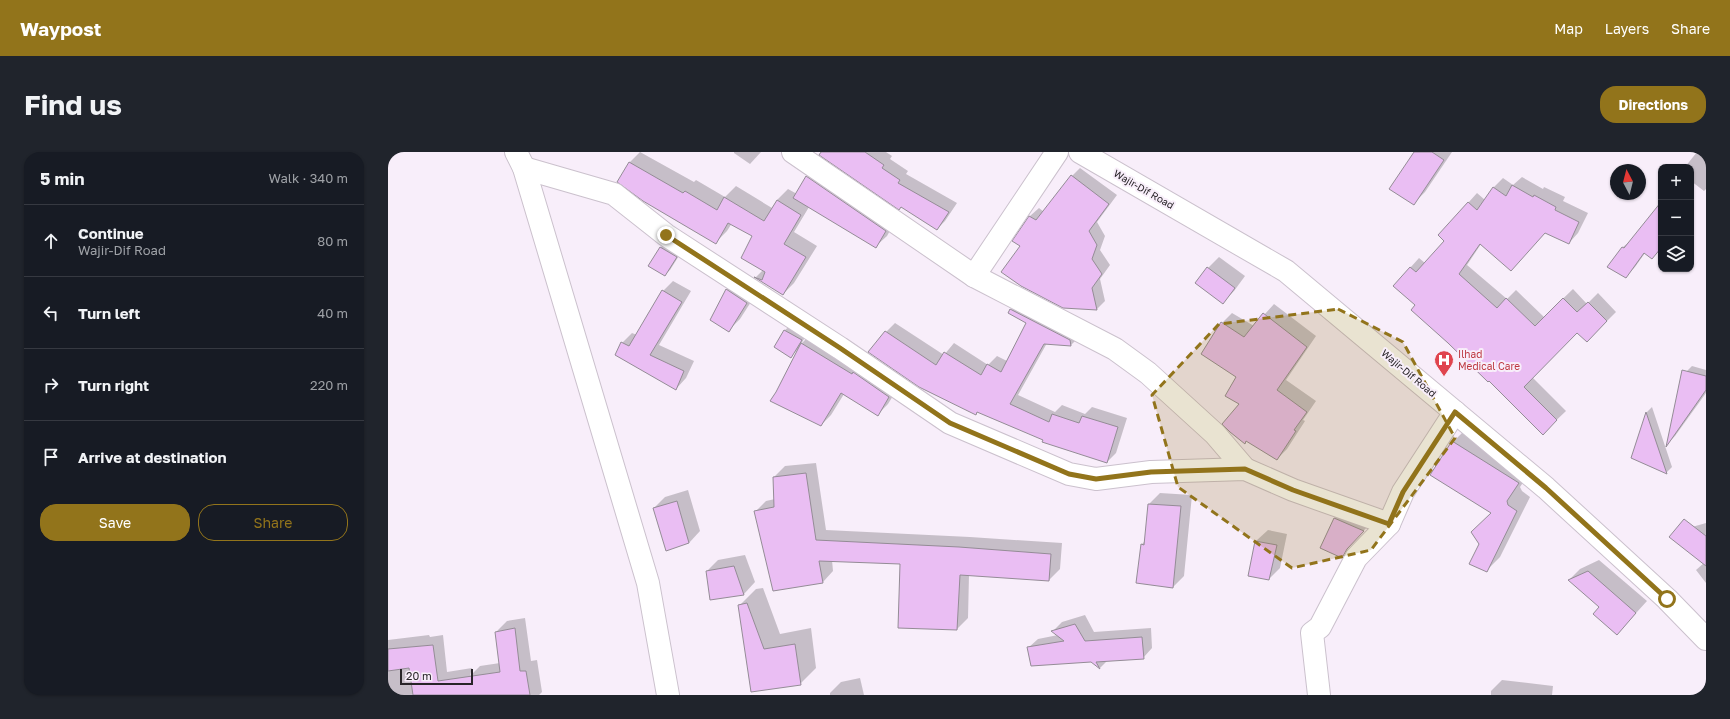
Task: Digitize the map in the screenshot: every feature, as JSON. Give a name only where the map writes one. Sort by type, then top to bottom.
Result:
[{"type":"street","points":[[793,152],[974,276],[1115,348],[1148,373],[1215,434],[1245,469]]},
{"type":"street","points":[[974,276],[1057,152]]},
{"type":"street","name":"Wajir-Dif Road","points":[[1080,152],[1286,271],[1546,488],[1667,599],[1706,639]]},
{"type":"street","points":[[520,160],[614,194],[666,235],[840,348],[950,423],[1069,474],[1096,479],[1151,472],[1245,469],[1293,490],[1389,524]]},
{"type":"street","points":[[520,160],[648,583],[668,695]]},
{"type":"street","points":[[1319,695],[1312,633],[1320,627],[1356,558],[1389,524],[1403,492],[1455,412]]},
{"type":"highlighted area","points":[[1338,309],[1403,342],[1455,438],[1371,550],[1292,568],[1178,487],[1152,395],[1219,324]]},
{"type":"building","points":[[821,152],[865,152],[884,165],[882,168],[900,180],[898,183],[949,212],[937,230],[901,207],[899,210],[819,155]]},
{"type":"building","points":[[1414,152],[1432,152],[1444,160],[1414,205],[1389,189]]},
{"type":"building","points":[[629,162],[683,193],[685,191],[717,210],[724,197],[764,221],[777,200],[801,215],[784,244],[806,257],[783,295],[754,277],[762,280],[765,272],[741,258],[752,236],[728,223],[716,244],[643,201],[617,182]]},
{"type":"building","points":[[1071,175],[1109,204],[1089,231],[1097,245],[1092,259],[1102,274],[1092,288],[1097,310],[1063,308],[1021,286],[1001,272],[1020,246],[1012,241],[1029,216],[1036,220]]},
{"type":"building","points":[[806,176],[886,231],[876,248],[793,198]]},
{"type":"building","points":[[1512,185],[1533,197],[1534,195],[1556,207],[1555,210],[1579,222],[1569,244],[1545,233],[1511,271],[1480,244],[1459,274],[1497,308],[1506,298],[1535,326],[1563,298],[1577,312],[1588,302],[1607,321],[1587,342],[1577,333],[1524,387],[1557,420],[1543,435],[1489,381],[1488,382],[1411,310],[1415,305],[1393,286],[1410,267],[1416,272],[1444,241],[1438,235],[1468,202],[1477,210],[1493,187],[1506,196]]},
{"type":"building","points":[[1658,206],[1658,252],[1652,259],[1644,253],[1626,278],[1607,267],[1622,247],[1624,248]]},
{"type":"building","points":[[660,247],[677,257],[665,276],[648,266]]},
{"type":"building","points":[[1207,267],[1235,288],[1223,304],[1195,283]]},
{"type":"building","points":[[726,289],[747,303],[729,332],[710,320]]},
{"type":"building","points":[[662,290],[682,302],[650,355],[684,371],[676,390],[615,355],[621,342],[629,346]]},
{"type":"building","points":[[1010,309],[1070,340],[1071,346],[1044,344],[1010,404],[1049,422],[1052,414],[1079,423],[1082,416],[1118,427],[1107,463],[1042,442],[1043,440],[977,412],[976,415],[919,387],[868,352],[885,331],[936,365],[944,352],[981,375],[987,364],[1001,372],[1026,323],[1008,313]]},
{"type":"building","points":[[1263,313],[1307,347],[1277,390],[1307,412],[1294,430],[1296,431],[1277,460],[1246,441],[1245,444],[1222,424],[1239,404],[1225,396],[1236,377],[1201,354],[1221,322],[1244,337]]},
{"type":"building","points":[[784,330],[802,340],[791,358],[774,347]]},
{"type":"building","points":[[801,343],[852,374],[853,372],[889,397],[878,416],[841,393],[821,426],[770,401]]},
{"type":"building","points":[[1682,370],[1706,376],[1706,390],[1666,447]]},
{"type":"building","points":[[1646,412],[1667,474],[1631,458]]},
{"type":"building","points":[[1452,441],[1519,483],[1507,501],[1508,505],[1517,511],[1487,572],[1469,564],[1479,544],[1471,532],[1491,513],[1430,475]]},
{"type":"building","points":[[806,473],[816,540],[959,547],[1051,554],[1049,581],[960,575],[957,630],[898,628],[900,564],[819,561],[823,583],[773,591],[754,511],[774,507],[773,477]]},
{"type":"building","points":[[677,501],[689,543],[666,551],[653,508]]},
{"type":"building","points":[[1148,504],[1181,506],[1173,588],[1136,583],[1141,544],[1144,545]]},
{"type":"building","points":[[1334,518],[1364,531],[1347,549],[1342,558],[1320,548]]},
{"type":"building","points":[[1684,519],[1706,536],[1706,566],[1669,537]]},
{"type":"building","points":[[1255,541],[1277,545],[1269,580],[1248,576]]},
{"type":"building","points":[[734,566],[744,595],[710,600],[706,571]]},
{"type":"building","points":[[1588,571],[1636,613],[1617,635],[1593,614],[1599,607],[1568,580]]},
{"type":"building","points":[[747,603],[764,649],[795,644],[801,685],[751,692],[738,605]]},
{"type":"building","points":[[1075,624],[1085,641],[1142,637],[1144,659],[1096,662],[1100,669],[1091,662],[1031,666],[1027,647],[1064,641],[1051,631]]},
{"type":"building","points":[[515,628],[520,671],[526,671],[530,695],[413,695],[409,668],[388,671],[388,649],[433,645],[438,681],[500,672],[495,632]]},
{"type":"place","name":"Ilhad Medical Care","points":[[1444,377]]},
{"type":"route","points":[[666,235],[840,348],[950,423],[1069,474],[1096,479],[1151,472],[1245,469],[1293,490],[1389,524],[1403,492],[1455,412],[1546,488],[1667,599]]}]
